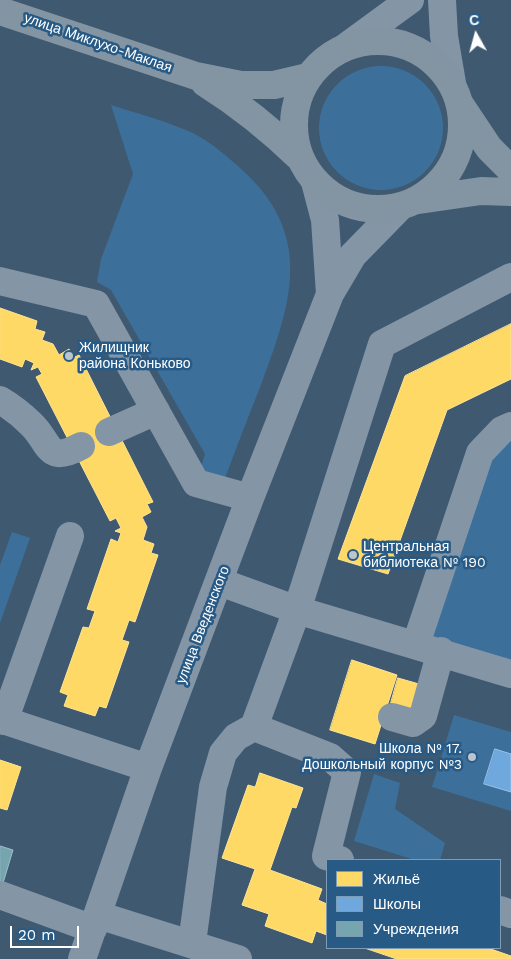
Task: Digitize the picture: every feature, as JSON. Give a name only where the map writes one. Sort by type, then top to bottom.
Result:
[{"type":"main road","name":"улица Миклухо-Маклая","points":[[0,11],[196,76],[242,85],[274,85],[308,77]]},
{"type":"main road","points":[[511,170],[489,148],[437,63],[417,50],[394,41],[370,40],[346,46],[319,64],[308,77],[298,96],[294,118],[294,139],[301,160],[315,182],[333,197],[354,206],[377,210],[481,191],[511,192]]},
{"type":"main road","name":"улица Миклухо-Маклая","points":[[196,76],[235,102],[276,134],[301,160]]},
{"type":"main road","points":[[409,203],[440,183],[455,160],[463,133],[457,94]]},
{"type":"street","points":[[346,46],[410,0]]},
{"type":"street","points":[[442,0],[444,36],[457,94]]},
{"type":"street","name":"улица Введенского","points":[[315,182],[325,220],[330,294]]},
{"type":"street","name":"улица Введенского","points":[[82,959],[148,768],[220,582],[250,498],[330,294],[353,255],[409,203]]},
{"type":"street","points":[[192,943],[213,787],[223,753],[236,737],[254,727],[297,610],[382,344],[511,277]]},
{"type":"street","points":[[0,280],[96,304],[196,484],[250,498]]},
{"type":"street","points":[[0,400],[32,425],[46,446],[55,453],[66,454],[81,446]]},
{"type":"street","points":[[109,432],[156,411]]},
{"type":"street","points":[[392,717],[413,723],[423,716],[429,648],[480,453],[502,430],[511,426]]},
{"type":"street","points":[[70,536],[2,720],[148,768]]},
{"type":"street","points":[[220,582],[297,610],[511,674]]},
{"type":"street","points":[[254,727],[330,757],[346,772],[326,856],[336,859]]},
{"type":"street","points":[[0,895],[95,922],[192,943],[238,959]]},
{"type":"shaded area","points":[[381,66],[405,70],[425,84],[439,104],[443,128],[439,152],[425,172],[405,186],[381,190],[357,186],[337,172],[323,152],[319,128],[323,104],[337,84],[357,70]]},
{"type":"shaded area","points":[[111,105],[186,130],[220,151],[239,167],[263,192],[279,217],[287,242],[290,268],[288,295],[282,323],[262,382],[221,489],[196,483],[205,454],[111,290],[97,282],[101,259],[133,174]]},
{"type":"shaded area","points":[[511,426],[511,674],[416,644],[480,453]]},
{"type":"shaded area","points":[[12,532],[30,538],[0,623],[0,565]]},
{"type":"shaded area","name":"Школа № 17. Дошкольный корпус №3","points":[[454,715],[511,732],[511,811],[432,787]]},
{"type":"shaded area","points":[[374,774],[400,783],[395,809],[445,843],[440,859],[412,859],[354,841]]},
{"type":"building: Жильё","points":[[0,308],[37,321],[35,329],[45,332],[42,340],[53,344],[59,355],[69,349],[73,358],[79,355],[153,502],[147,504],[151,512],[142,517],[147,527],[143,540],[154,544],[151,553],[158,555],[135,622],[129,620],[122,640],[129,642],[106,708],[99,706],[95,716],[64,706],[68,695],[60,692],[83,627],[89,628],[95,611],[87,609],[111,539],[118,542],[121,533],[115,531],[121,528],[116,518],[110,521],[36,377],[42,374],[38,367],[31,370],[34,363],[25,359],[22,367],[0,359]]},
{"type":"building: Жильё","points":[[511,324],[511,379],[447,410],[388,574],[338,559],[405,376]]},
{"type":"building: Жильё","points":[[352,660],[397,675],[375,744],[330,730]]},
{"type":"building: Жильё","points":[[398,678],[419,684],[411,709],[391,703]]},
{"type":"building: Жильё","points":[[0,760],[21,767],[7,810],[0,808]]},
{"type":"building: Жильё","points":[[260,773],[303,788],[296,808],[292,807],[270,870],[322,889],[318,900],[326,904],[326,935],[316,931],[312,943],[265,926],[269,914],[242,905],[255,869],[222,858],[248,785],[255,787]]},
{"type":"building: Жильё","points":[[368,949],[491,949],[511,956],[511,959],[397,959]]},
{"type":"building: Школы","points":[[495,749],[511,754],[511,792],[484,784]]},
{"type":"building: Учреждения","points":[[0,846],[13,850],[0,893]]},
{"type":"place","name":"Жилищник района Коньково","points":[[69,356]]},
{"type":"place","name":"Центральная библиотека № 190","points":[[353,555]]},
{"type":"place","name":"Школа № 17. Дошкольный корпус №3","points":[[472,757]]}]
